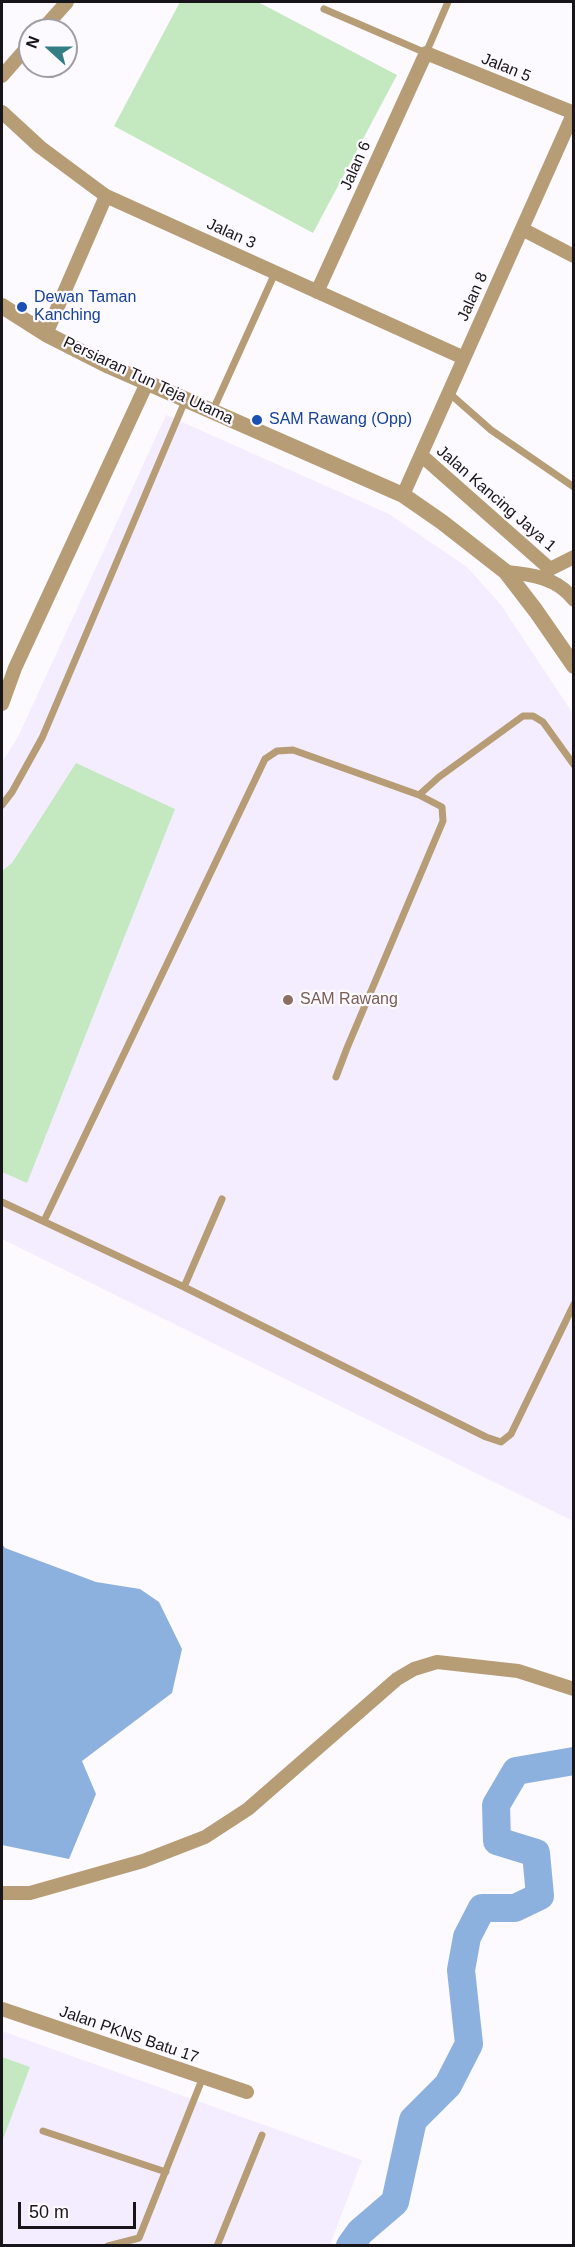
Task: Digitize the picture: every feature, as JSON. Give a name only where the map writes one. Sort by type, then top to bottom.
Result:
[{"type":"street","points":[[53,18],[67,2]]},
{"type":"street","name":"Jalan 5","points":[[426,53],[573,113]]},
{"type":"street","name":"Jalan 6","points":[[317,292],[426,53]]},
{"type":"street","points":[[2,76],[18,58]]},
{"type":"street","name":"Jalan 3","points":[[2,112],[39,147],[106,196],[464,358]]},
{"type":"street","name":"Jalan 8","points":[[403,495],[573,113]]},
{"type":"street","points":[[46,334],[106,196]]},
{"type":"street","points":[[522,229],[573,256]]},
{"type":"street","name":"Persiaran Tun Teja Utama","points":[[2,306],[46,334],[147,383],[403,495],[506,572],[573,666]]},
{"type":"street","points":[[2,704],[15,668],[147,383]]},
{"type":"street","name":"Jalan Kancing Jaya 1","points":[[421,455],[567,591],[573,600]]},
{"type":"street","points":[[506,572],[550,575],[573,557]]},
{"type":"street","points":[[2,1893],[30,1893],[42,1890],[143,1861],[205,1837],[248,1809],[397,1679],[414,1669],[437,1662],[518,1671],[573,1689]]},
{"type":"street","name":"Jalan PKNS Batu 17","points":[[2,2009],[247,2092]]},
{"type":"lane","points":[[324,9],[426,53],[448,2]]},
{"type":"lane","points":[[212,412],[275,273]]},
{"type":"lane","points":[[449,392],[491,430],[573,487]]},
{"type":"lane","points":[[2,805],[12,792],[42,738],[185,400]]},
{"type":"lane","points":[[419,795],[439,777],[523,716],[533,716],[543,722],[573,765]]},
{"type":"lane","points":[[44,1221],[266,759],[277,751],[294,750],[419,795],[442,807],[444,821],[336,1077]]},
{"type":"lane","points":[[184,1287],[222,1199]]},
{"type":"lane","points":[[2,1202],[184,1287],[486,1437],[501,1442],[511,1434],[573,1304]]},
{"type":"lane","points":[[108,2246],[129,2243],[140,2238],[203,2077]]},
{"type":"lane","points":[[43,2131],[166,2172]]},
{"type":"lane","points":[[217,2246],[262,2135]]},
{"type":"shaded area","name":"SAM Rawang","points":[[166,415],[389,514],[467,567],[501,605],[573,714],[573,1521],[2,1239],[2,762],[18,737]]},
{"type":"shaded area","points":[[2,2031],[362,2160],[330,2245],[2,2245]]},
{"type":"green space","points":[[180,2],[258,2],[397,75],[313,233],[114,126]]},
{"type":"green space","points":[[76,763],[175,809],[27,1183],[2,1172],[2,871],[12,863]]},
{"type":"green space","points":[[2,2057],[30,2067],[2,2142]]},
{"type":"water","points":[[2,1544],[5,1548],[96,1582],[140,1589],[159,1602],[182,1649],[172,1693],[82,1761],[96,1794],[69,1859],[2,1845]]},
{"type":"waterway","points":[[350,2246],[360,2232],[395,2202],[413,2120],[448,2085],[469,2044],[461,1970],[467,1937],[482,1908],[515,1908],[540,1896],[536,1853],[497,1841],[496,1805],[516,1771],[574,1761]]},
{"type":"place","name":"Dewan Taman Kanching","points":[[22,307]]},
{"type":"place","name":"SAM Rawang (Opp)","points":[[257,420]]},
{"type":"place","name":"SAM Rawang","points":[[288,1000]]}]
